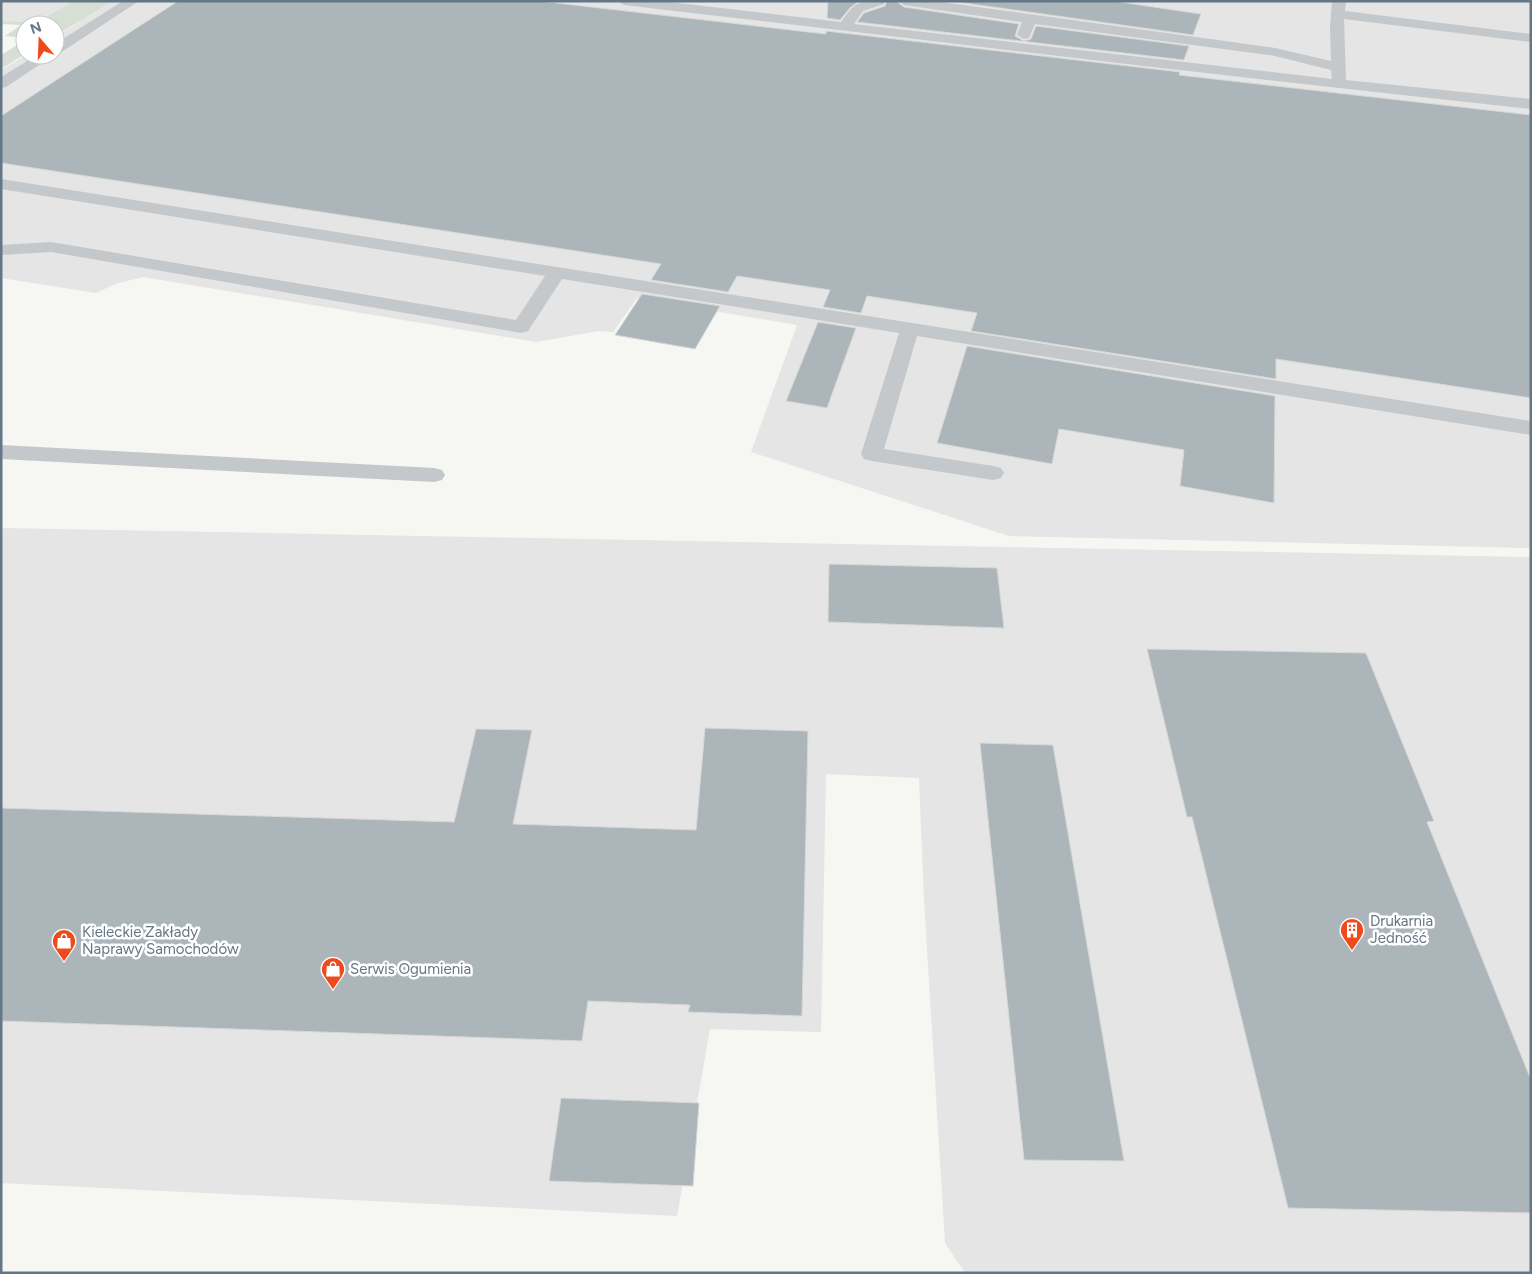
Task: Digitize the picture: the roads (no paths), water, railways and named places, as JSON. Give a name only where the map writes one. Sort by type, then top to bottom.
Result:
[{"type":"lane","points":[[65,44],[133,1]]},
{"type":"lane","points":[[624,1],[1339,84],[1531,104]]},
{"type":"lane","points":[[845,27],[858,8],[879,1]]},
{"type":"lane","points":[[904,1],[1275,52],[1339,67]]},
{"type":"lane","points":[[1339,84],[1337,27],[1339,8],[1531,38]]},
{"type":"lane","points":[[1020,47],[1030,19]]},
{"type":"lane","points":[[1191,41],[1192,67]]},
{"type":"lane","points":[[1275,52],[1279,77]]},
{"type":"lane","points":[[1,84],[32,65]]},
{"type":"lane","points":[[1,184],[1531,428]]},
{"type":"lane","points":[[1,250],[51,247],[521,328],[557,272]]},
{"type":"lane","points":[[910,328],[872,454],[993,473]]},
{"type":"lane","points":[[1,452],[434,475]]},
{"type":"place","name":"Drukarnia Jedność","points":[[1352,951]]},
{"type":"place","name":"Kieleckie Zakłady Naprawy Samochodów","points":[[64,962]]},
{"type":"place","name":"Serwis Ogumienia","points":[[333,990]]}]
